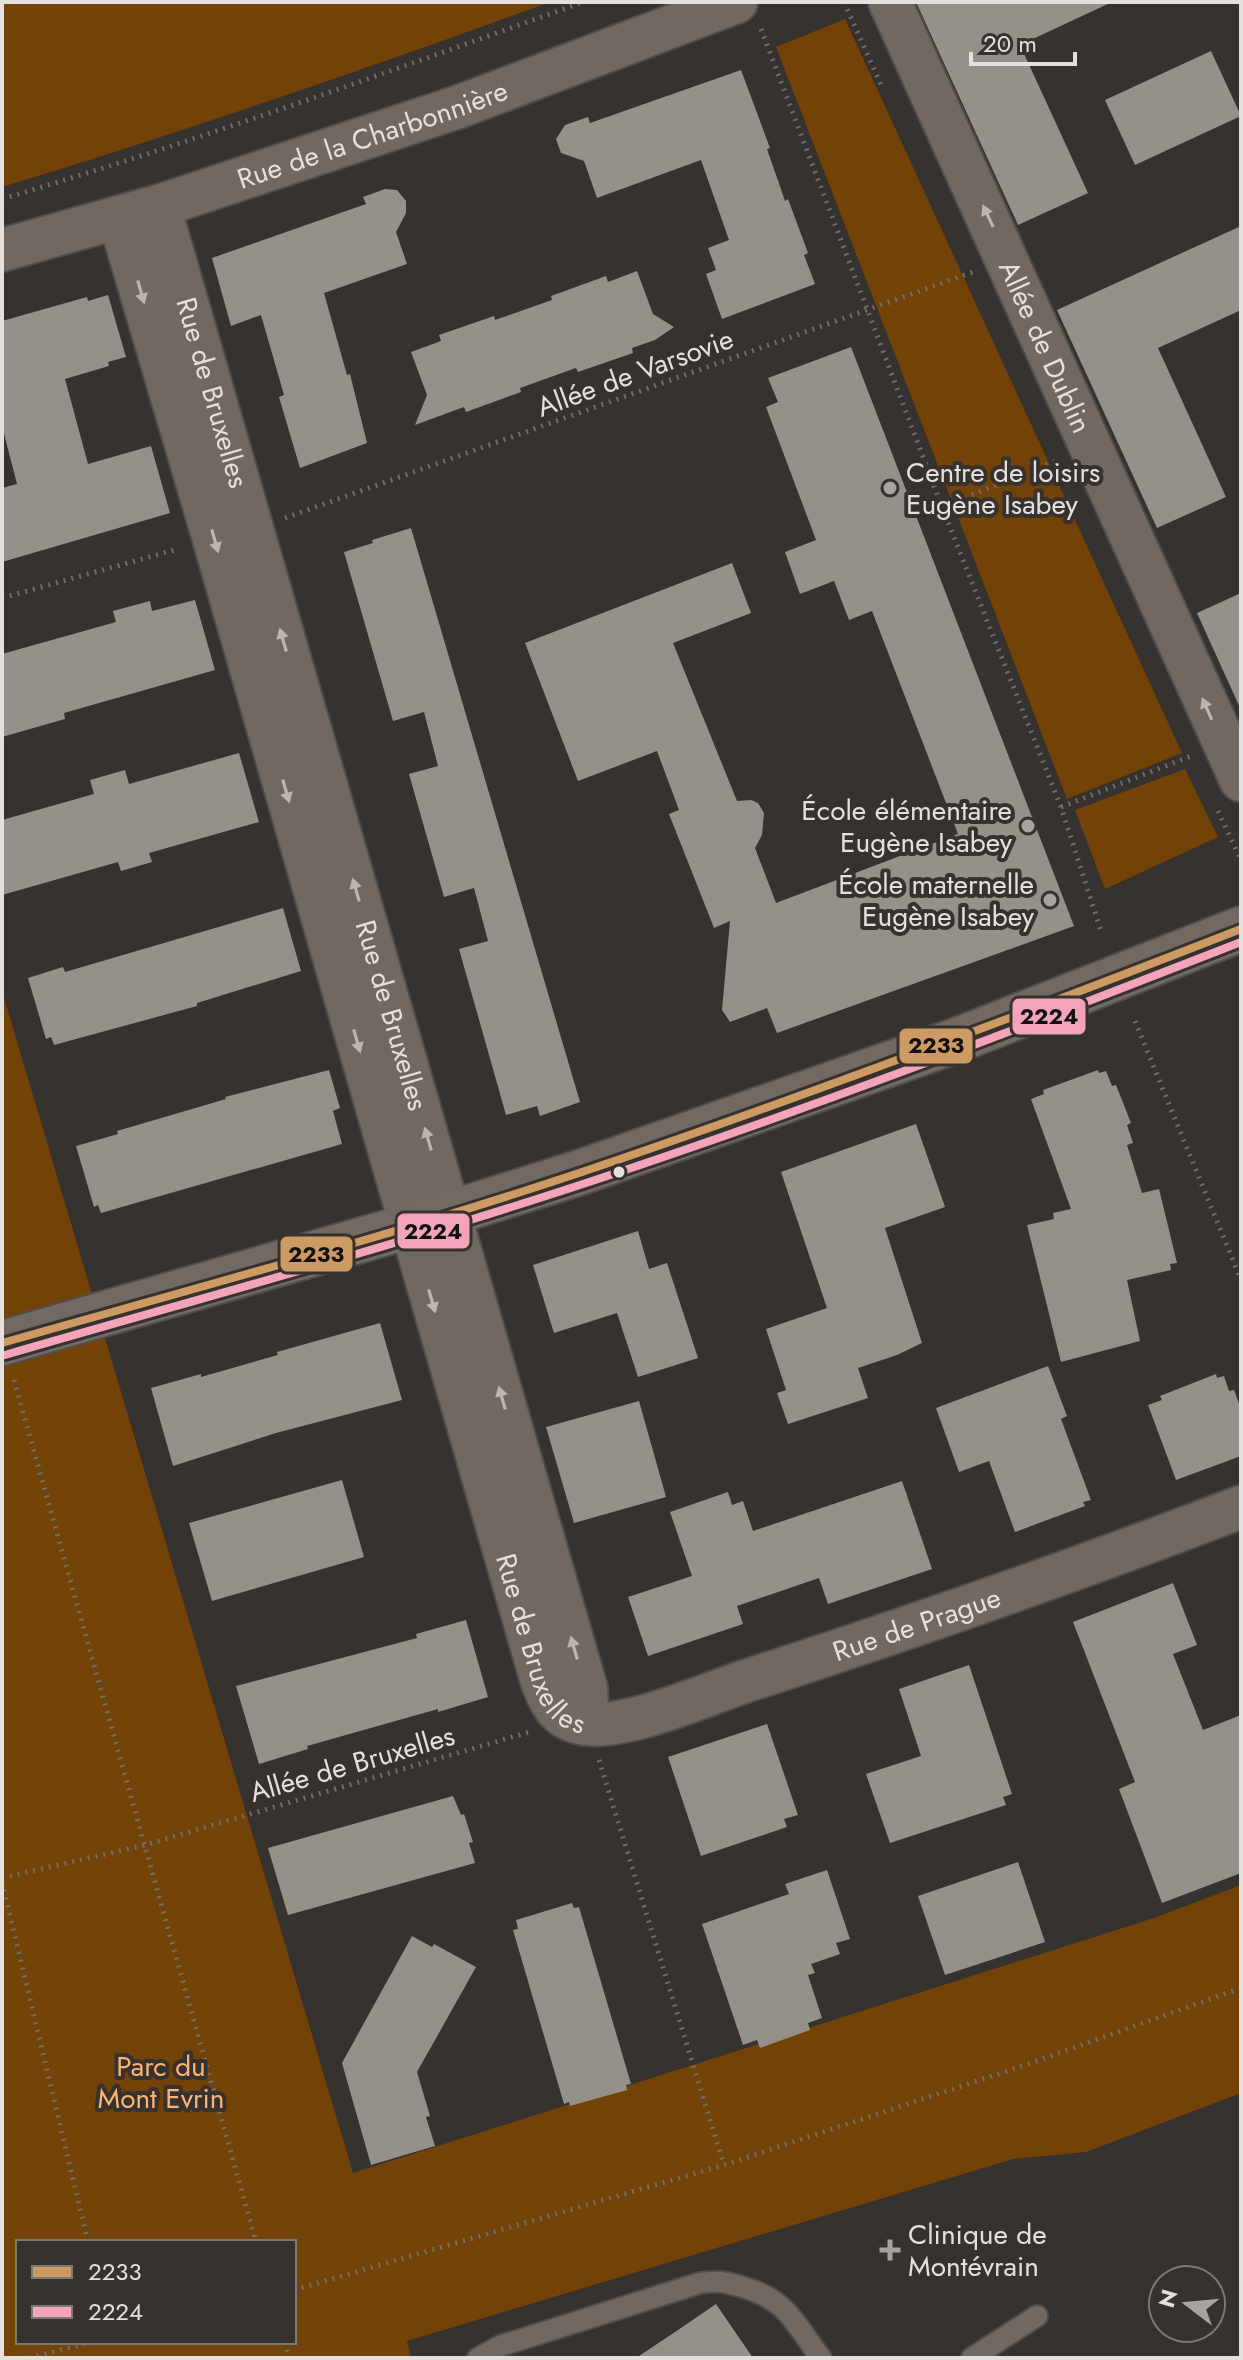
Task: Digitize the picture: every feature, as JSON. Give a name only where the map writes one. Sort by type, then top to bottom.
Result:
[{"type":"street","name":"Allée de Dublin","points":[[890,2],[1241,780]]},
{"type":"street","name":"Rue de la Charbonnière","points":[[2,250],[159,206],[747,9]]},
{"type":"street","name":"Rue de Bruxelles","points":[[159,206],[430,1220]]},
{"type":"street","name":"Rue de Bruxelles","points":[[119,217],[219,554],[430,1220],[586,1688],[579,1722]]},
{"type":"street","points":[[3,1343],[430,1220],[581,1172],[955,1041],[1241,929]]},
{"type":"street","name":"Rue de Prague","points":[[579,1722],[618,1721],[654,1712],[1156,1540],[1241,1507]]},
{"type":"lane","points":[[478,2358],[515,2341],[700,2283],[719,2280],[771,2296],[787,2310],[821,2358]]},
{"type":"lane","points":[[972,2358],[1037,2316]]},
{"type":"path","points":[[2,199],[179,144],[583,2]]},
{"type":"path","points":[[747,9],[869,311],[942,507],[1061,807],[1101,931]]},
{"type":"path","name":"Allée de Varsovie","points":[[276,521],[1007,259]]},
{"type":"path","points":[[942,507],[1091,447]]},
{"type":"path","points":[[2,598],[190,546]]},
{"type":"path","points":[[1061,807],[1222,743]]},
{"type":"path","points":[[1135,1021],[1241,1280]]},
{"type":"path","points":[[3,1343],[255,2240]]},
{"type":"path","points":[[579,1722],[724,2165]]},
{"type":"path","name":"Allée de Bruxelles","points":[[2,1880],[145,1845],[579,1722]]},
{"type":"path","points":[[2,1880],[88,2240]]},
{"type":"path","points":[[296,2289],[724,2165],[1025,2065],[1241,1988]]},
{"type":"path","points":[[29,2358],[84,2344]]},
{"type":"green space","points":[[2,2],[550,2],[277,98],[2,187]]},
{"type":"green space","points":[[845,19],[1182,753],[1067,799],[776,47]]},
{"type":"green space","points":[[1185,769],[1218,837],[1105,889],[1075,810]]},
{"type":"green space","name":"Parc du Mont Evrin","points":[[2,991],[353,2173],[1154,1918],[1241,1885],[1241,2093],[1086,2152],[1013,2159],[407,2341],[411,2358],[2,2358]]},
{"type":"building","points":[[916,2],[1112,2],[1020,45],[1088,193],[1018,225]]},
{"type":"building","points":[[1211,51],[1241,116],[1135,165],[1105,100]]},
{"type":"building","points":[[741,70],[770,148],[767,149],[785,201],[788,199],[808,253],[804,255],[815,284],[722,319],[706,274],[716,270],[708,248],[729,240],[701,160],[597,198],[584,161],[561,153],[556,139],[565,125],[588,117],[590,123]]},
{"type":"building","points":[[385,189],[397,190],[406,201],[406,213],[396,232],[407,264],[324,293],[347,375],[350,374],[367,443],[300,468],[279,397],[284,395],[261,315],[231,326],[212,258],[366,204],[363,197]]},
{"type":"building","points":[[1241,226],[1241,310],[1158,348],[1226,497],[1157,528],[1057,310]]},
{"type":"building","points":[[637,271],[653,314],[674,327],[655,340],[632,348],[633,353],[578,372],[576,368],[466,412],[464,407],[415,425],[427,395],[411,352],[441,341],[439,335],[552,300],[551,296],[606,276],[608,282]]},
{"type":"building","points":[[108,295],[126,357],[108,362],[109,366],[65,379],[88,464],[151,446],[170,513],[2,562],[2,488],[17,484],[2,426],[2,321],[87,297],[88,301]]},
{"type":"building","points":[[851,347],[1074,926],[777,1033],[767,1008],[730,1022],[722,1010],[730,921],[714,928],[669,814],[679,810],[657,751],[578,781],[525,643],[732,563],[751,613],[673,643],[737,801],[758,803],[764,813],[762,835],[755,848],[776,903],[958,834],[872,611],[849,620],[834,581],[800,594],[785,552],[816,540],[766,407],[778,402],[768,378]]},
{"type":"building","points":[[411,528],[580,1102],[540,1116],[537,1106],[506,1115],[459,949],[488,941],[474,888],[444,897],[409,774],[438,766],[424,712],[393,721],[344,552]]},
{"type":"building","points":[[1241,593],[1241,710],[1197,613]]},
{"type":"building","points":[[195,600],[215,670],[64,713],[65,719],[2,737],[2,654],[116,622],[113,611],[150,601],[152,611]]},
{"type":"building","points":[[239,753],[259,822],[149,853],[152,862],[121,871],[118,862],[2,895],[2,820],[94,794],[90,780],[125,770],[129,784]]},
{"type":"building","points":[[283,908],[301,971],[197,1003],[197,1006],[54,1045],[51,1037],[46,1039],[28,978],[63,967],[65,972]]},
{"type":"building","points":[[329,1070],[340,1108],[333,1111],[342,1144],[101,1213],[98,1205],[94,1207],[76,1146],[225,1097]]},
{"type":"building","points":[[1098,1070],[1099,1073],[1106,1071],[1112,1086],[1116,1085],[1131,1123],[1127,1125],[1133,1143],[1127,1145],[1142,1193],[1159,1189],[1177,1263],[1170,1264],[1171,1270],[1127,1280],[1140,1341],[1061,1362],[1027,1225],[1054,1219],[1053,1213],[1071,1209],[1031,1099],[1044,1094],[1043,1090]]},
{"type":"building","points":[[916,1124],[945,1207],[885,1228],[922,1343],[858,1368],[868,1398],[788,1424],[777,1393],[786,1390],[766,1329],[827,1308],[781,1172]]},
{"type":"building","points":[[638,1231],[649,1269],[667,1263],[698,1358],[638,1377],[617,1313],[554,1333],[533,1265]]},
{"type":"building","points":[[380,1323],[402,1400],[276,1433],[173,1466],[151,1388],[201,1374],[201,1377]]},
{"type":"building","points":[[1048,1366],[1067,1416],[1061,1419],[1091,1500],[1083,1502],[1085,1506],[1015,1532],[989,1461],[959,1472],[936,1408]]},
{"type":"building","points":[[1216,1374],[1217,1378],[1224,1376],[1229,1391],[1234,1390],[1241,1409],[1241,1456],[1176,1480],[1148,1405],[1162,1400],[1160,1396]]},
{"type":"building","points":[[639,1401],[666,1497],[574,1523],[546,1427]]},
{"type":"building","points":[[342,1480],[364,1557],[212,1601],[189,1523]]},
{"type":"building","points":[[902,1481],[932,1569],[828,1604],[819,1578],[737,1606],[743,1624],[648,1656],[628,1597],[692,1576],[670,1512],[728,1492],[732,1505],[743,1501],[753,1531]]},
{"type":"building","points":[[1173,1583],[1197,1645],[1173,1654],[1203,1730],[1241,1715],[1241,1873],[1162,1903],[1119,1789],[1135,1782],[1073,1622]]},
{"type":"building","points":[[466,1620],[488,1697],[307,1746],[308,1749],[259,1764],[236,1686],[417,1638],[416,1634]]},
{"type":"building","points":[[969,1665],[1012,1794],[1003,1797],[1006,1805],[890,1843],[866,1774],[921,1756],[899,1689]]},
{"type":"building","points":[[767,1724],[798,1815],[784,1819],[787,1827],[701,1856],[668,1757]]},
{"type":"building","points":[[453,1796],[461,1815],[464,1814],[473,1842],[469,1843],[475,1863],[288,1915],[268,1848]]},
{"type":"building","points":[[1018,1862],[1045,1942],[945,1975],[918,1896]]},
{"type":"building","points":[[827,1870],[850,1939],[836,1943],[840,1954],[811,1964],[815,1973],[808,1975],[822,2018],[808,2023],[810,2030],[760,2048],[757,2040],[743,2045],[702,1924],[789,1894],[785,1884]]},
{"type":"building","points":[[572,1903],[574,1908],[579,1907],[631,2084],[626,2085],[627,2090],[570,2106],[569,2102],[564,2104],[513,1930],[518,1929],[516,1920]]},
{"type":"building","points":[[412,1936],[476,1967],[417,2072],[435,2146],[371,2165],[342,2063]]},
{"type":"building","points":[[716,2304],[753,2358],[636,2358],[675,2332]]},
{"type":"transit line","name":"2233","points":[[2,1343],[366,1240],[582,1172],[913,1054],[1241,929]]},
{"type":"transit line","name":"2224","points":[[5,1355],[367,1251],[583,1184],[831,1098],[1241,942]]},
{"type":"place","name":"Centre de loisirs Eugène Isabey","points":[[890,488]]},
{"type":"place","name":"École élémentaire Eugène Isabey","points":[[1028,826]]},
{"type":"place","name":"École maternelle Eugène Isabey","points":[[1050,900]]},
{"type":"place","name":"Clinique de Montévrain","points":[[890,2250]]}]
